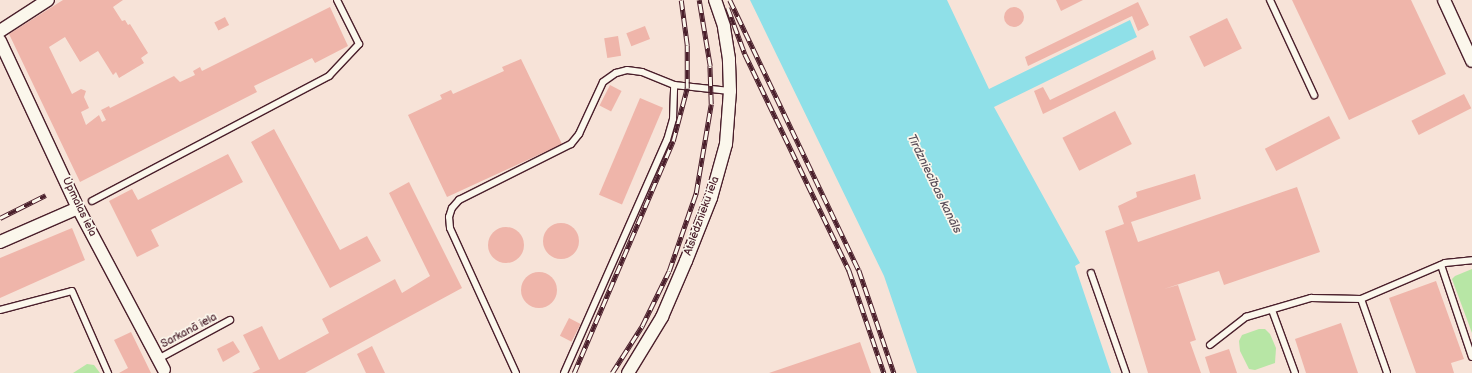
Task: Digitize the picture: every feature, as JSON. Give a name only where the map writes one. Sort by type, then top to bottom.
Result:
[{"type":"street","points":[[0,31],[48,0]]},
{"type":"street","name":"Atslēdznieku iela","points":[[628,373],[662,317],[711,198],[726,144],[730,91],[724,26],[715,0]]},
{"type":"street","points":[[1444,0],[1472,61]]},
{"type":"street","name":"Upmalas iela","points":[[0,41],[78,208],[164,370]]},
{"type":"street","points":[[0,242],[78,208]]},
{"type":"lane","points":[[92,201],[329,76],[359,44],[337,0]]},
{"type":"lane","points":[[1270,0],[1314,95]]},
{"type":"lane","points":[[516,373],[450,228],[449,217],[452,208],[459,200],[571,144],[579,134],[602,82],[616,73],[628,70],[642,72],[674,85],[730,91]]},
{"type":"lane","points":[[564,373],[667,140],[674,119],[674,85]]},
{"type":"lane","points":[[1210,345],[1246,317],[1311,298],[1361,299],[1441,265],[1472,260]]},
{"type":"lane","points":[[1441,265],[1472,357]]},
{"type":"lane","points":[[1091,273],[1126,373]]},
{"type":"lane","points":[[0,310],[72,291],[108,373]]},
{"type":"lane","points":[[1361,299],[1388,373]]},
{"type":"lane","points":[[1272,310],[1295,373]]},
{"type":"lane","name":"Sarkanā iela","points":[[158,359],[230,320]]},
{"type":"green space","points":[[1472,269],[1472,333],[1452,279],[1455,276]]},
{"type":"green space","points":[[1259,329],[1265,329],[1270,334],[1276,348],[1275,363],[1255,370],[1249,369],[1240,351],[1239,341],[1242,335]]},
{"type":"green space","points":[[87,364],[94,365],[100,373],[73,373]]},
{"type":"water","name":"Tirdzniecības kanāls","points":[[750,0],[947,0],[989,89],[1130,20],[1137,37],[994,107],[1080,263],[1075,266],[1111,373],[917,373],[884,276]]},
{"type":"building","points":[[63,0],[123,0],[113,7],[122,21],[125,20],[128,25],[130,24],[148,53],[141,58],[144,63],[119,78],[116,72],[113,75],[98,51],[80,62],[65,37],[49,47],[72,94],[81,89],[86,91],[84,97],[89,108],[81,112],[86,125],[99,115],[102,122],[106,120],[101,110],[109,106],[110,108],[174,76],[180,82],[195,75],[193,71],[200,67],[202,71],[330,7],[348,46],[315,63],[312,58],[254,86],[257,92],[80,182],[9,34]]},
{"type":"building","points":[[1056,0],[1083,0],[1061,11]]},
{"type":"building","points":[[1292,0],[1411,0],[1446,74],[1349,120]]},
{"type":"building","points":[[1138,2],[1149,25],[1138,31],[1132,16],[1028,66],[1025,57]]},
{"type":"building","points":[[1010,7],[1018,7],[1024,13],[1024,21],[1018,27],[1010,27],[1004,21],[1004,13]]},
{"type":"building","points":[[225,17],[229,25],[218,30],[214,22]]},
{"type":"building","points":[[1227,18],[1242,49],[1204,67],[1189,36]]},
{"type":"building","points":[[645,26],[650,39],[631,46],[626,33]]},
{"type":"building","points":[[618,36],[621,56],[607,58],[604,38]]},
{"type":"building","points":[[1153,50],[1156,59],[1043,114],[1034,91],[1043,87],[1050,100]]},
{"type":"building","points":[[521,59],[562,144],[447,197],[408,115],[442,99],[440,95],[451,90],[453,94],[504,71],[502,67]]},
{"type":"building","points":[[610,85],[622,91],[611,111],[600,105]]},
{"type":"building","points":[[1464,94],[1471,108],[1419,135],[1411,121]]},
{"type":"building","points":[[640,98],[663,108],[622,204],[599,195]]},
{"type":"building","points":[[1115,111],[1132,144],[1079,171],[1062,138]]},
{"type":"building","points":[[1329,116],[1340,138],[1276,171],[1265,149]]},
{"type":"building","points":[[274,129],[340,250],[367,236],[381,261],[330,288],[251,142]]},
{"type":"building","points":[[228,154],[243,182],[151,230],[159,246],[137,257],[109,201],[132,189],[138,200]]},
{"type":"building","points":[[1195,174],[1201,199],[1131,222],[1138,242],[1297,187],[1320,252],[1224,285],[1219,271],[1164,289],[1178,285],[1196,340],[1190,342],[1201,373],[1148,373],[1105,231],[1124,224],[1118,206],[1137,197],[1136,192]]},
{"type":"building","points":[[409,182],[462,288],[305,373],[252,373],[260,369],[243,335],[262,326],[279,360],[329,333],[322,319],[395,279],[402,293],[430,276],[389,193]]},
{"type":"building","points":[[561,223],[574,228],[579,241],[574,254],[561,259],[548,254],[543,241],[548,228]]},
{"type":"building","points":[[503,227],[509,227],[519,232],[524,245],[519,258],[509,263],[503,263],[493,258],[488,248],[488,242],[493,232]]},
{"type":"building","points":[[72,228],[85,260],[0,298],[0,258]]},
{"type":"building","points":[[539,272],[552,277],[557,290],[552,303],[539,308],[526,303],[521,290],[526,277]]},
{"type":"building","points":[[1436,281],[1464,359],[1451,363],[1454,373],[1416,373],[1389,298]]},
{"type":"building","points":[[569,318],[581,324],[572,342],[560,336]]},
{"type":"building","points":[[1341,323],[1358,373],[1306,373],[1295,339]]},
{"type":"building","points":[[131,332],[151,373],[119,373],[128,368],[114,340]]},
{"type":"building","points":[[233,341],[240,352],[223,362],[217,349]]},
{"type":"building","points":[[860,342],[871,373],[769,373]]},
{"type":"building","points":[[372,346],[385,373],[366,373],[357,354]]},
{"type":"building","points":[[1229,349],[1237,373],[1210,373],[1205,357]]},
{"type":"railway","points":[[574,373],[673,141],[687,88],[687,45],[681,0]]},
{"type":"railway","points":[[612,373],[642,326],[669,271],[696,193],[711,104],[710,66],[699,0]]},
{"type":"railway","points":[[730,0],[859,270],[894,373]]},
{"type":"railway","points":[[728,8],[745,54],[849,270],[884,373]]},
{"type":"railway","points":[[0,218],[46,195]]}]
